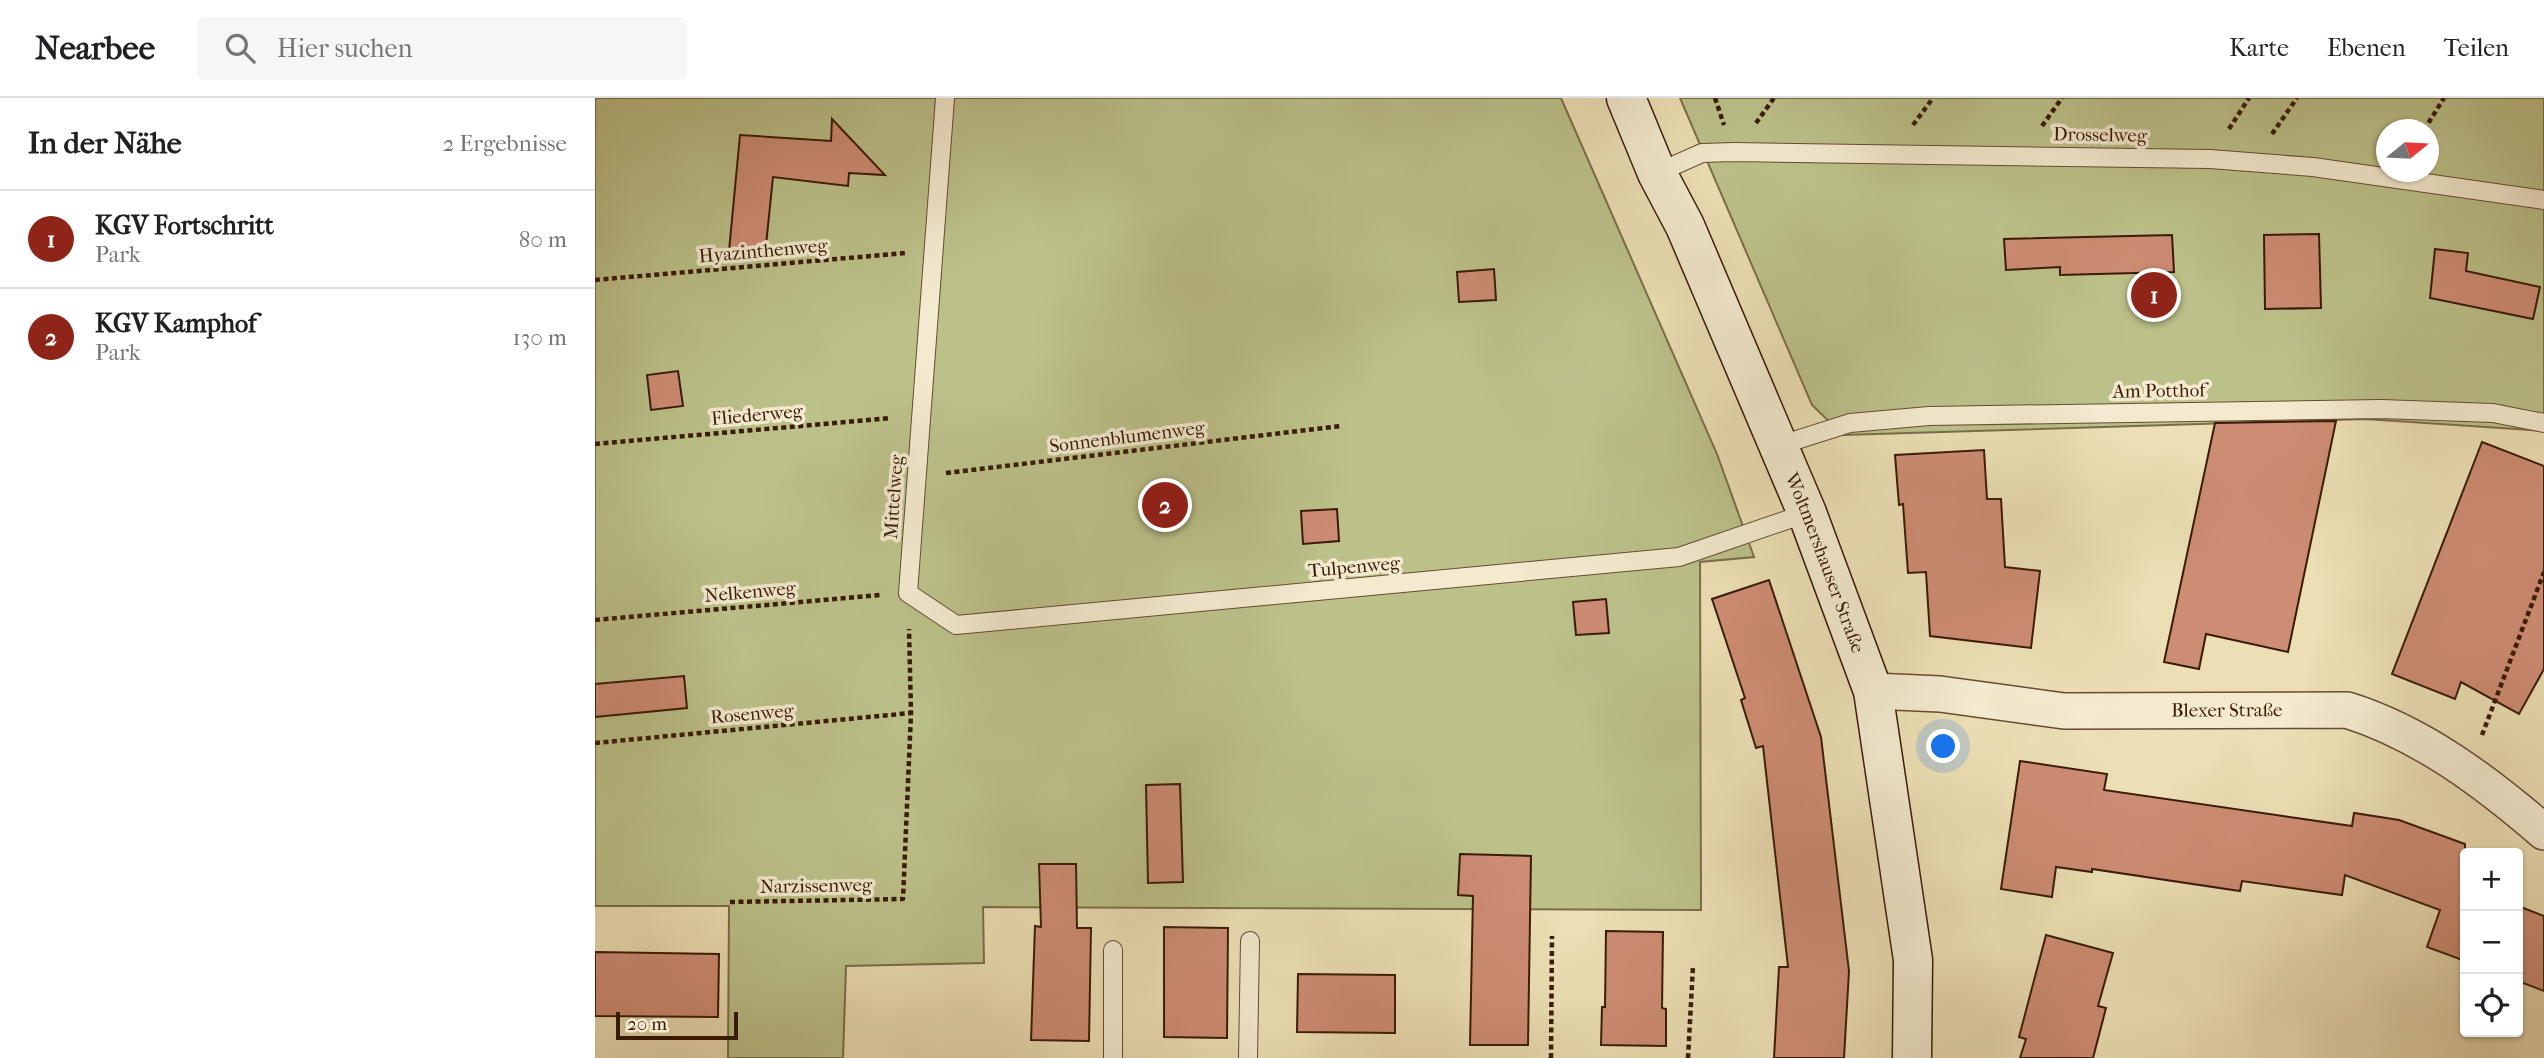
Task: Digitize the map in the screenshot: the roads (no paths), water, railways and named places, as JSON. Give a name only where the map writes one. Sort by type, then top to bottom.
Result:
[{"type":"street","name":"Woltmershauser Straße","points":[[1626,98],[1657,173],[1685,226],[1807,513],[1873,691],[1913,960],[1912,1058]]},
{"type":"street","name":"Blexer Straße","points":[[1873,691],[1940,694],[2064,711],[2347,710],[2378,720],[2468,772],[2498,793],[2544,832]]},
{"type":"lane","name":"Mittelweg","points":[[908,593],[945,98]]},
{"type":"lane","name":"Drosselweg","points":[[1657,173],[1702,153],[1734,152],[2253,161],[2544,200]]},
{"type":"lane","name":"Am Potthof","points":[[1778,446],[1850,423],[1929,416],[2381,409],[2493,412],[2544,423]]},
{"type":"lane","name":"Tulpenweg","points":[[908,593],[956,625],[970,624],[1679,557],[1807,513]]},
{"type":"lane","points":[[1248,1058],[1250,941]]},
{"type":"lane","points":[[1113,950],[1113,1058]]},
{"type":"place","name":"KGV Fortschritt","points":[[2154,295]]},
{"type":"place","name":"KGV Kamphof","points":[[1165,505]]}]
